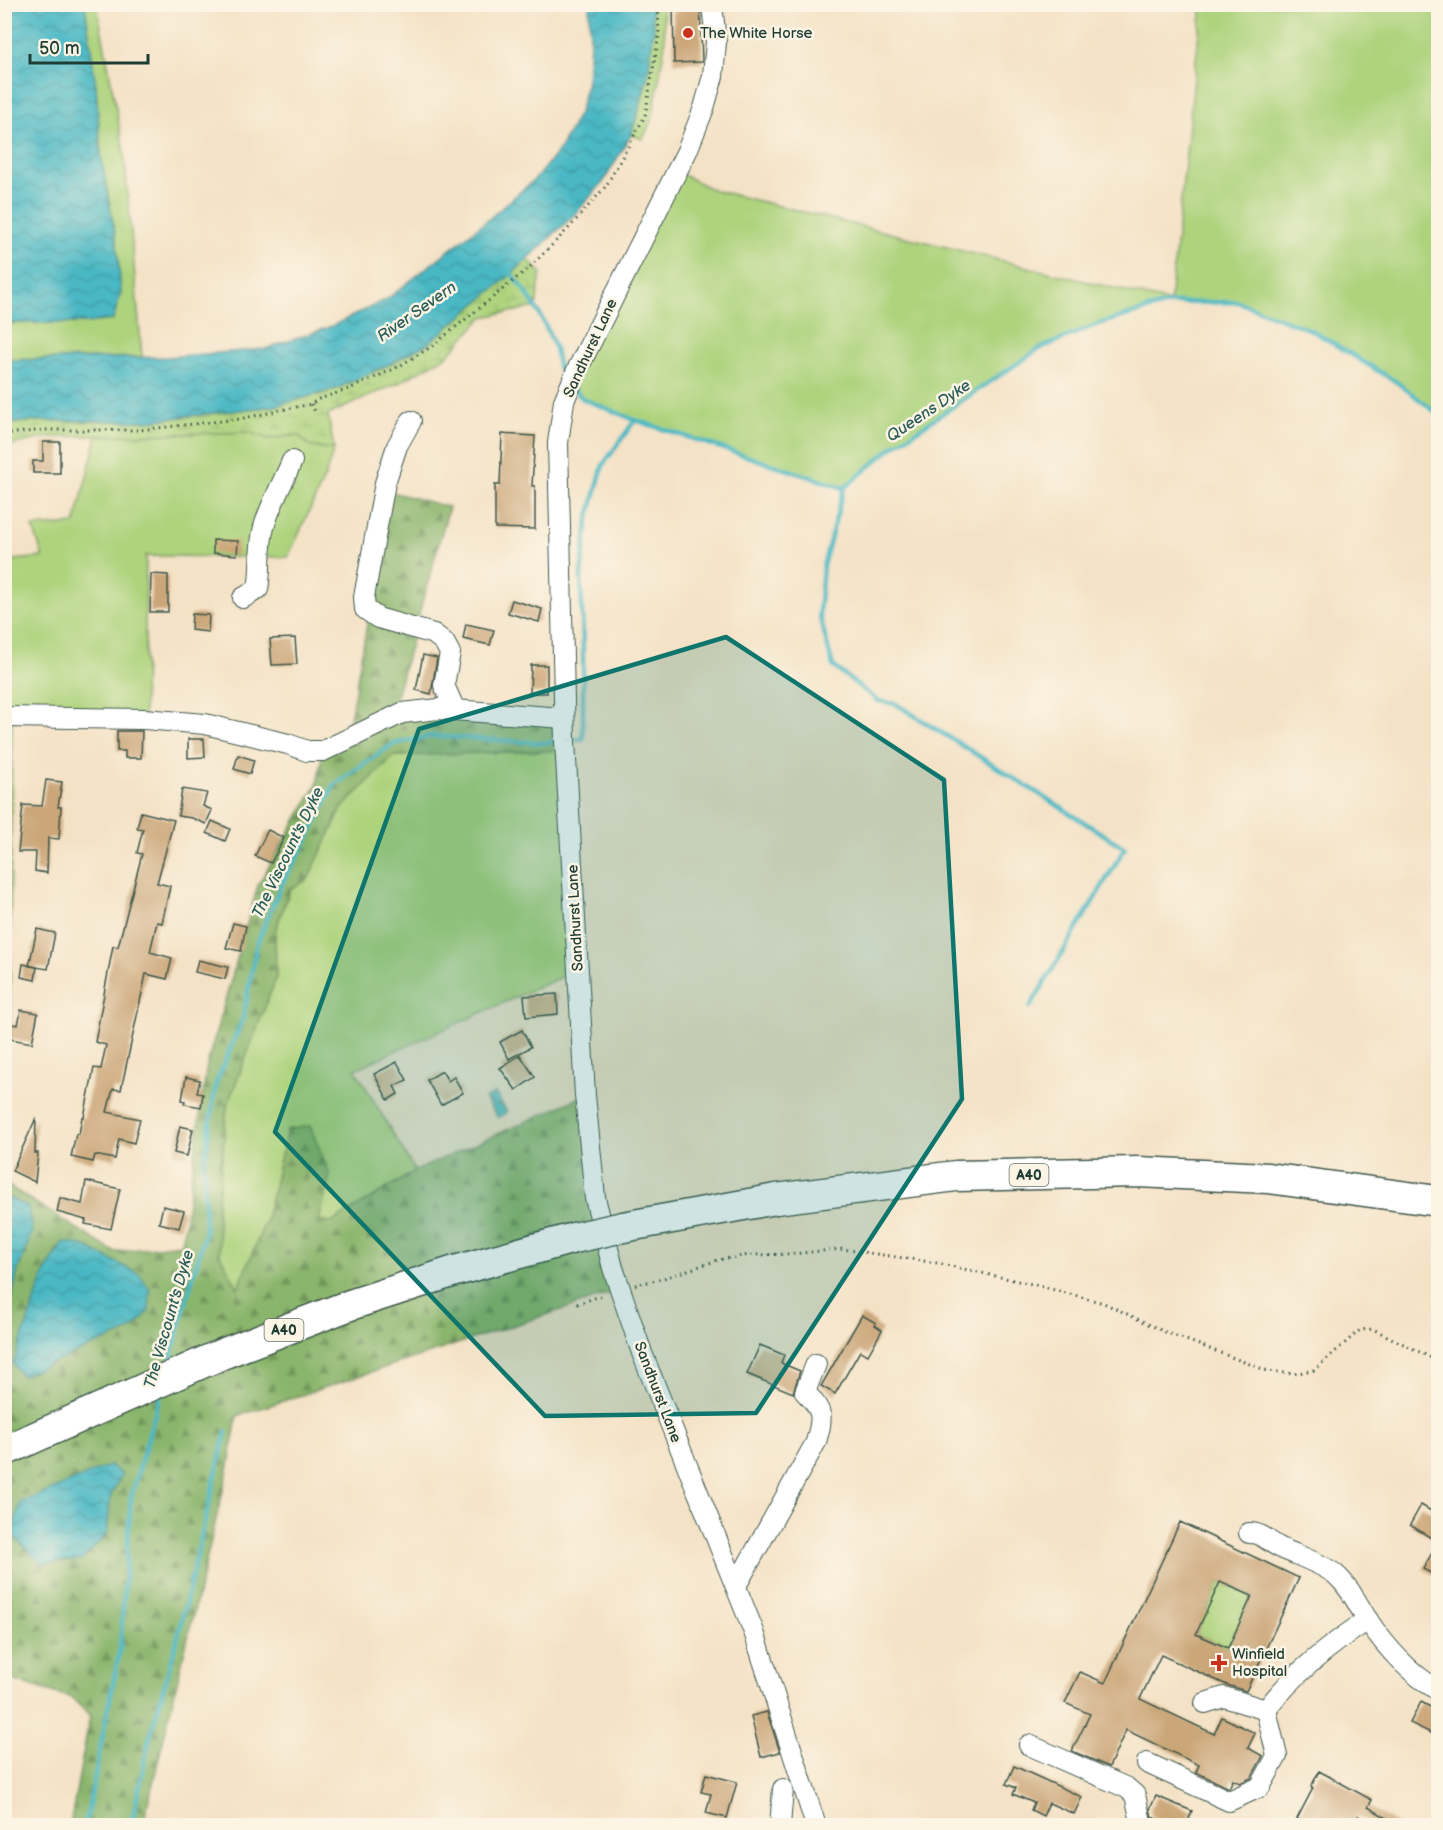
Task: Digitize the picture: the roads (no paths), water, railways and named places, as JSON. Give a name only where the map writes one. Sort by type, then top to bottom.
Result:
[{"type":"highway","name":"A40","points":[[4,1451],[222,1354],[350,1305],[574,1238],[776,1199],[956,1176],[1138,1172],[1268,1178],[1438,1201]]},
{"type":"street","name":"Sandhurst Lane","points":[[712,4],[716,42],[713,76],[704,108],[682,162],[577,370],[564,401],[558,443],[564,717],[585,1095],[595,1198],[613,1268],[642,1353],[735,1586],[771,1684],[816,1826]]},
{"type":"street","points":[[411,421],[397,446],[385,483],[364,597],[365,609],[378,618],[434,634],[444,642],[450,653],[444,685],[455,710]]},
{"type":"street","points":[[243,598],[258,589],[261,574],[260,545],[264,527],[292,461]]},
{"type":"street","points":[[4,717],[144,719],[204,724],[308,751],[323,751],[402,713],[438,709],[564,717]]},
{"type":"street","points":[[735,1586],[816,1442],[822,1421],[816,1403],[805,1392],[816,1364]]},
{"type":"street","points":[[1249,1533],[1258,1533],[1276,1546],[1320,1565],[1335,1575],[1354,1596],[1368,1620],[1395,1654],[1425,1682],[1438,1690]]},
{"type":"street","points":[[1266,1710],[1313,1660],[1337,1640],[1368,1620]]},
{"type":"street","points":[[1204,1703],[1224,1697],[1266,1710]]},
{"type":"street","points":[[1147,1763],[1229,1801],[1260,1787],[1277,1756],[1266,1710]]},
{"type":"street","points":[[1029,1744],[1127,1788],[1135,1795],[1142,1826]]},
{"type":"street","points":[[780,1826],[783,1789]]},
{"type":"water","points":[[5,4],[85,5],[96,86],[101,156],[117,245],[121,292],[113,320],[85,323],[5,323]]},
{"type":"water","name":"River Severn","points":[[589,5],[651,5],[654,30],[648,73],[631,135],[604,181],[575,214],[512,274],[429,343],[336,389],[275,406],[147,421],[34,421],[5,424],[5,360],[167,357],[265,349],[332,326],[387,299],[490,218],[536,178],[559,150],[579,113],[587,81],[590,42]]},
{"type":"water","points":[[495,1093],[507,1112],[498,1118],[485,1099]]},
{"type":"water","points":[[5,1196],[28,1207],[32,1232],[18,1270],[5,1329]]},
{"type":"water","points":[[63,1242],[82,1245],[139,1274],[150,1290],[149,1311],[133,1329],[22,1376],[13,1364],[45,1272]]},
{"type":"water","points":[[110,1465],[122,1475],[111,1494],[107,1534],[82,1560],[42,1564],[12,1535],[20,1503]]},
{"type":"waterway","name":"Queens Dyke","points":[[509,272],[529,296],[540,315],[555,349],[558,367],[567,381]]},
{"type":"waterway","name":"Queens Dyke","points":[[574,390],[583,399],[635,420],[844,488],[894,446],[1039,349],[1098,324],[1170,303],[1238,302],[1313,331],[1398,383],[1438,414]]},
{"type":"waterway","name":"The Viscount's Dyke","points":[[571,740],[583,739],[581,574],[588,520],[603,465],[635,420]]},
{"type":"waterway","points":[[844,488],[823,566],[819,614],[833,666],[878,701],[896,704],[1125,848],[1030,1007]]},
{"type":"waterway","name":"The Viscount's Dyke","points":[[169,1364],[205,1233],[204,1163],[216,1083],[243,1018],[257,943],[281,885],[306,842],[334,785],[393,744],[432,736],[542,743],[560,741]]},
{"type":"waterway","name":"The Viscount's Dyke","points":[[85,1826],[120,1648],[131,1497],[161,1392]]},
{"type":"waterway","points":[[131,1826],[149,1740],[176,1644],[226,1431]]},
{"type":"place","name":"The White Horse","points":[[688,33]]},
{"type":"place","name":"Winfield Hospital","points":[[1219,1663]]}]
